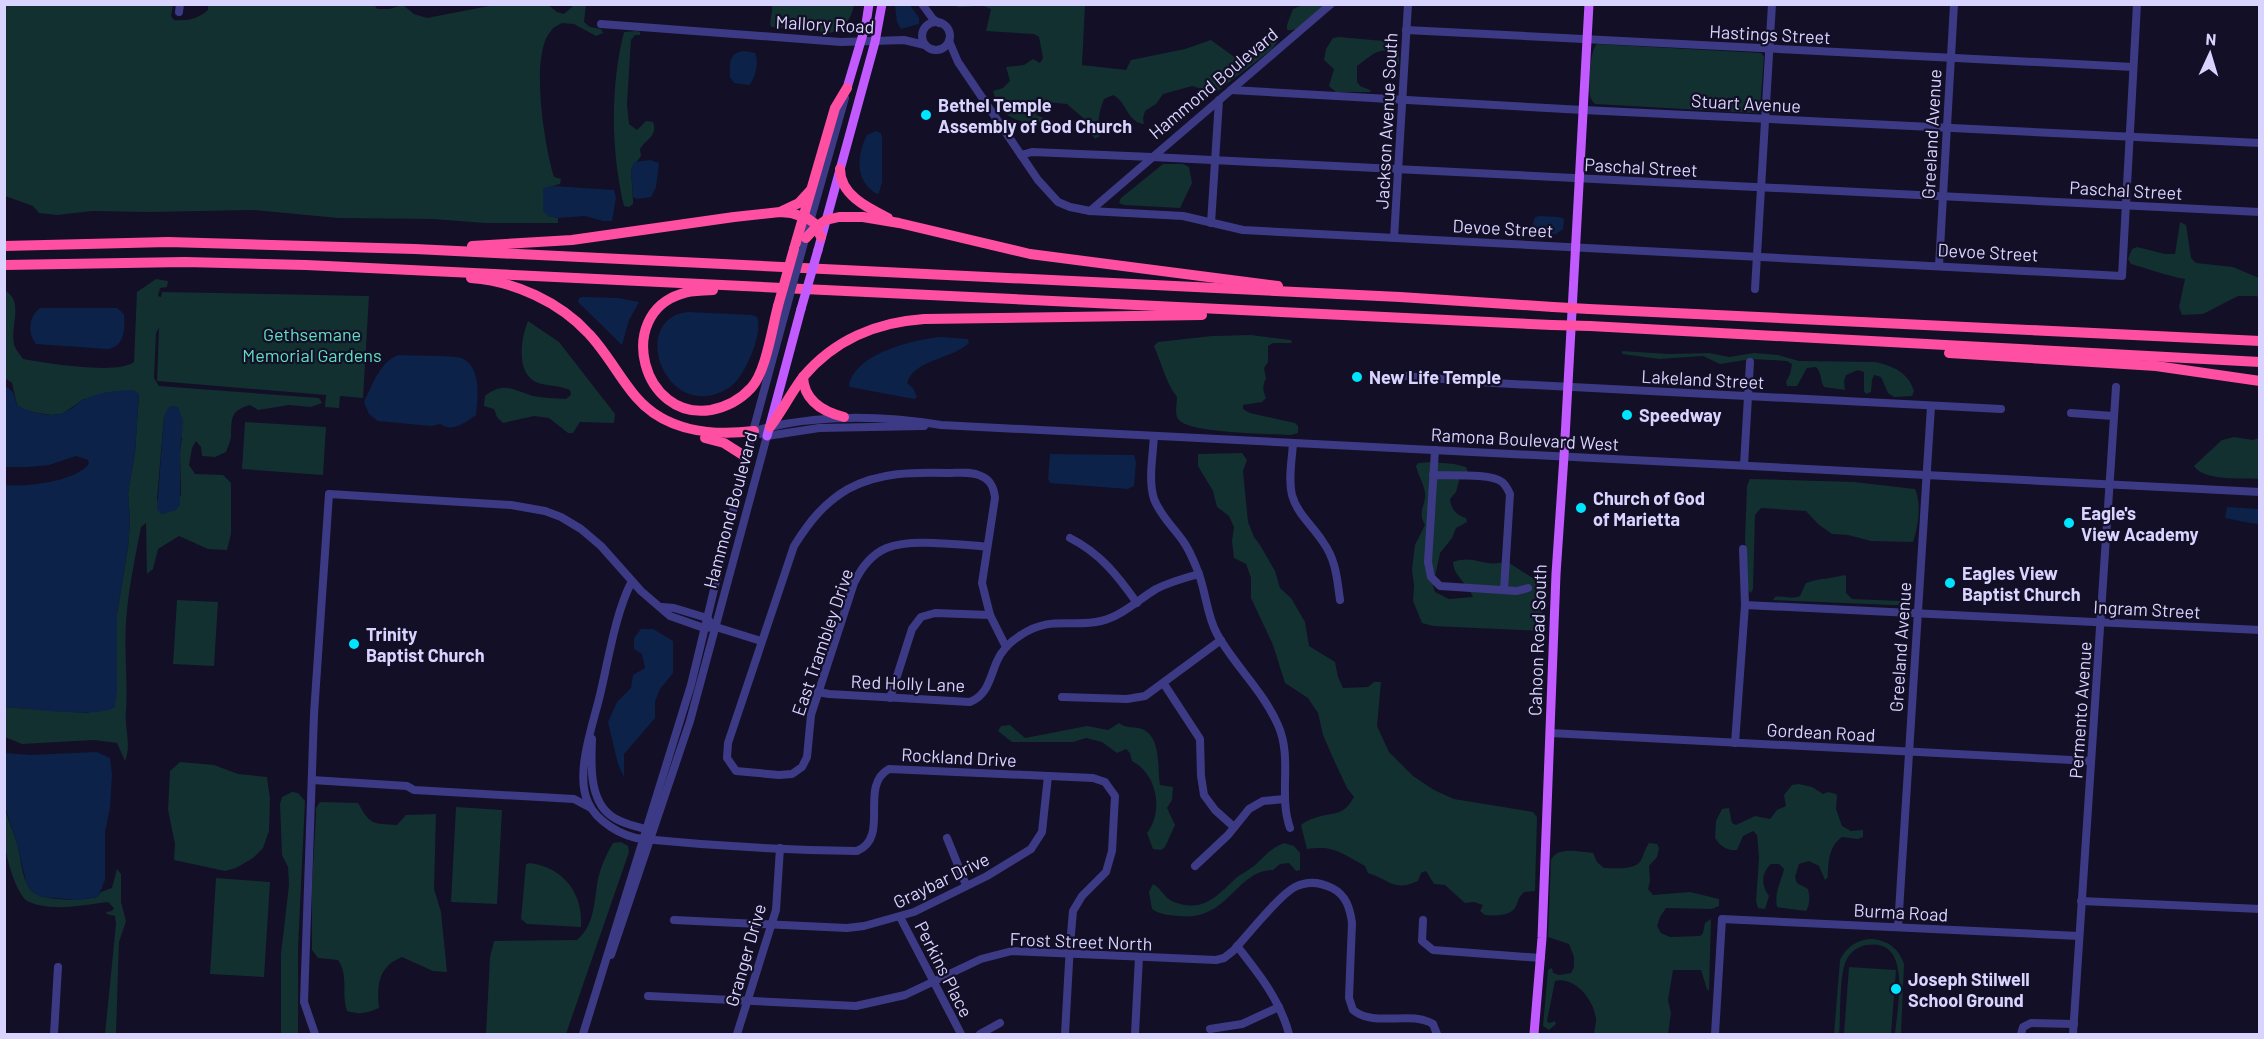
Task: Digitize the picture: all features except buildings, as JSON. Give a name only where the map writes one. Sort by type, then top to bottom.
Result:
[{"type":"highway","points":[[806,238],[813,225],[812,189],[835,108],[847,88]]},
{"type":"highway","points":[[840,169],[843,184],[850,194],[899,223]]},
{"type":"highway","points":[[415,249],[572,240],[780,212],[799,203],[812,189]]},
{"type":"highway","points":[[780,212],[813,225]]},
{"type":"highway","points":[[764,287],[692,291],[674,296],[661,304],[647,326],[643,343],[645,365],[656,388],[674,403],[690,410],[710,410],[735,402],[751,388],[760,371],[783,306],[798,250],[813,225],[826,220],[851,216],[899,223],[1030,254],[1269,284],[1305,293]]},
{"type":"highway","points":[[4,246],[168,242],[415,249],[2259,341]]},
{"type":"highway","points":[[4,265],[185,262],[400,269],[1590,326],[2259,362]]},
{"type":"highway","points":[[400,269],[428,276],[475,278],[536,296],[588,332],[637,398],[673,427],[724,443],[746,457]]},
{"type":"highway","points":[[768,431],[803,377],[828,353],[850,339],[876,327],[908,320],[1295,313]]},
{"type":"highway","points":[[1871,341],[1895,348],[2174,368],[2259,381]]},
{"type":"highway","points":[[803,377],[805,389],[816,404],[828,413],[844,417]]},
{"type":"highway","points":[[667,421],[710,434],[754,431]]},
{"type":"main road","points":[[860,43],[869,4]]},
{"type":"main road","points":[[826,220],[875,42],[882,4]]},
{"type":"main road","points":[[1580,179],[1589,4]]},
{"type":"main road","name":"Hammond Boulevard","points":[[847,88],[860,43]]},
{"type":"main road","name":"Cahoon Road South","points":[[1534,1035],[1541,958],[1556,574],[1580,179]]},
{"type":"main road","name":"Hammond Boulevard","points":[[768,431],[818,250],[813,225]]},
{"type":"street","name":"Hammond Boulevard","points":[[1090,211],[1331,4]]},
{"type":"street","name":"Jackson Avenue South","points":[[1394,238],[1408,4]]},
{"type":"street","points":[[1755,285],[1772,4]]},
{"type":"street","name":"Greeland Avenue","points":[[1940,266],[1954,4]]},
{"type":"street","points":[[2125,205],[2137,4]]},
{"type":"street","points":[[923,6],[933,19],[948,30],[949,41],[945,47],[938,50],[931,49],[922,39],[925,29],[923,6]]},
{"type":"street","points":[[925,29],[933,23],[940,23]]},
{"type":"street","name":"Mallory Road","points":[[601,24],[860,43],[904,40],[926,45]]},
{"type":"street","name":"Mallory Road","points":[[904,40],[925,29]]},
{"type":"street","name":"Hastings Street","points":[[1406,30],[2133,67]]},
{"type":"street","name":"Devoe Street","points":[[949,41],[958,62],[1038,180],[1053,198],[1070,207],[1090,211],[1183,216],[1243,230],[2122,276],[2125,205]]},
{"type":"street","name":"Devoe Street","points":[[938,50],[958,62]]},
{"type":"street","name":"Hammond Boulevard","points":[[813,225],[847,88]]},
{"type":"street","name":"Stuart Avenue","points":[[1231,90],[1583,110],[2259,143]]},
{"type":"street","points":[[1211,223],[1219,100]]},
{"type":"street","name":"Paschal Street","points":[[1021,155],[1032,152],[1152,157],[2259,212]]},
{"type":"street","points":[[798,250],[806,238]]},
{"type":"street","name":"Hammond Boulevard","points":[[583,1035],[691,685],[783,306]]},
{"type":"street","points":[[1744,465],[1750,362]]},
{"type":"street","name":"Lakeland Street","points":[[1404,376],[1568,387],[2001,409]]},
{"type":"street","name":"Permento Avenue","points":[[2073,1035],[2116,387]]},
{"type":"street","name":"Greeland Avenue","points":[[1898,927],[1931,405]]},
{"type":"street","points":[[2071,413],[2113,416]]},
{"type":"street","name":"Ramona Boulevard West","points":[[768,431],[844,417],[909,420],[941,425]]},
{"type":"street","name":"Ramona Boulevard West","points":[[754,431],[941,425],[2259,492]]},
{"type":"street","name":"Hammond Boulevard","points":[[599,981],[624,921],[690,721],[768,431]]},
{"type":"street","points":[[1154,436],[1152,483],[1154,499],[1184,543],[1199,574],[1210,618],[1221,640],[1262,697],[1278,724],[1285,753],[1284,810],[1290,828]]},
{"type":"street","points":[[1293,443],[1290,484],[1294,500],[1307,523],[1322,540],[1336,567],[1340,600]]},
{"type":"street","points":[[1435,450],[1428,562],[1431,577],[1440,586],[1517,591],[1528,588]]},
{"type":"street","points":[[315,1035],[304,1002],[314,715],[329,494],[511,505],[545,511],[561,517],[601,546],[632,581],[670,616],[704,628],[716,627],[761,641],[790,555],[810,521],[827,504],[849,489],[884,477],[916,472],[968,473],[983,477],[994,489],[995,498],[982,583],[990,615],[1006,647]]},
{"type":"street","points":[[1433,475],[1492,478],[1503,483],[1507,488],[1510,494],[1504,590]]},
{"type":"street","points":[[1070,538],[1092,551],[1108,565],[1137,603]]},
{"type":"street","name":"East Trambley Drive","points":[[761,641],[726,753],[736,771],[792,774],[806,762],[811,715],[854,583],[862,567],[890,546],[905,542],[987,547]]},
{"type":"street","points":[[1735,743],[1745,605],[1743,549]]},
{"type":"street","name":"Red Holly Lane","points":[[818,692],[964,702],[974,700],[984,691],[996,662],[1006,647],[1021,635],[1038,626],[1054,622],[1099,621],[1118,615],[1167,584],[1199,574]]},
{"type":"street","points":[[632,581],[625,595],[585,751],[585,785],[587,801],[600,820],[622,832],[642,839]]},
{"type":"street","name":"Ingram Street","points":[[1745,605],[2259,630]]},
{"type":"street","points":[[662,607],[674,608],[707,618],[716,627]]},
{"type":"street","points":[[890,698],[912,629],[921,617],[935,613],[990,615]]},
{"type":"street","points":[[1062,697],[1132,699],[1151,693],[1221,640]]},
{"type":"street","points":[[1164,684],[1197,732],[1202,748],[1201,777],[1204,795],[1215,810],[1234,827]]},
{"type":"street","points":[[593,721],[594,787],[601,805],[610,815],[622,822],[645,829],[652,838]]},
{"type":"street","name":"Gordean Road","points":[[1550,733],[2091,762]]},
{"type":"street","name":"Rockland Drive","points":[[642,839],[652,838],[694,844],[857,851],[865,847],[871,838],[875,784],[880,776],[889,769],[1101,780],[1109,786],[1115,799],[1110,862],[1102,878],[1082,896],[1076,905],[1072,917],[1069,952]]},
{"type":"street","name":"Graybar Drive","points":[[674,920],[847,928],[864,926],[914,912],[1022,856],[1035,844],[1042,832],[1048,776]]},
{"type":"street","points":[[312,780],[407,786],[414,790],[574,799],[591,808]]},
{"type":"street","points":[[574,799],[585,785]]},
{"type":"street","points":[[1195,866],[1244,814],[1257,804],[1285,799]]},
{"type":"street","points":[[947,837],[966,885]]},
{"type":"street","name":"Granger Drive","points":[[737,1035],[776,910],[780,848]]},
{"type":"street","name":"Frost Street North","points":[[648,996],[856,1006],[904,995],[981,959],[1000,953],[1069,952],[1210,961],[1224,958],[1289,891],[1301,884],[1314,883],[1326,885],[1338,892],[1347,902],[1350,911],[1352,923],[1348,998],[1353,1010],[1366,1017],[1424,1019],[1433,1023],[1437,1035]]},
{"type":"street","points":[[2081,901],[2259,909]]},
{"type":"street","name":"Perkins Place","points":[[900,917],[961,1035]]},
{"type":"street","name":"Burma Road","points":[[1715,1035],[1722,919],[2079,936]]},
{"type":"street","points":[[1423,920],[1421,937],[1424,944],[1433,950],[1541,958]]},
{"type":"street","points":[[1237,946],[1267,985],[1279,1007],[1289,1035]]},
{"type":"street","points":[[1065,1035],[1069,952]]},
{"type":"street","points":[[1135,1035],[1139,957]]},
{"type":"street","points":[[54,1035],[58,967]]},
{"type":"street","points":[[1210,1029],[1242,1024],[1279,1007]]},
{"type":"street","points":[[980,1035],[1000,1023]]},
{"type":"street","points":[[2021,1035],[2023,1027],[2031,1023],[2074,1024]]},
{"type":"green space","points":[[208,4],[374,4],[377,9],[389,9],[403,5],[414,14],[427,18],[494,5],[548,5],[564,14],[574,5],[586,4],[584,22],[590,27],[601,29],[603,33],[596,36],[574,24],[562,23],[551,31],[544,43],[541,59],[543,124],[554,177],[561,179],[560,184],[543,189],[548,216],[558,218],[558,223],[338,218],[253,210],[92,211],[57,215],[39,213],[33,206],[5,196],[4,5],[173,5],[171,16],[174,20],[179,20],[200,16],[208,10]]},
{"type":"green space","points":[[772,4],[854,5],[844,26],[825,33],[808,28],[807,23],[798,20],[792,28],[771,27]]},
{"type":"green space","points":[[951,5],[1085,5],[1082,65],[1126,70],[1131,60],[1185,49],[1211,40],[1237,59],[1266,36],[1273,34],[1278,41],[1271,50],[1215,93],[1192,86],[1163,94],[1156,104],[1145,111],[1144,124],[1130,116],[1118,98],[1113,95],[1104,99],[1099,117],[1100,136],[1095,139],[1090,132],[1090,124],[1067,104],[1047,102],[1039,109],[1036,115],[1055,122],[1054,125],[1038,121],[1022,121],[1003,111],[993,91],[1003,88],[1010,81],[1006,67],[1024,65],[1033,59],[1040,63],[1043,58],[1039,37],[1034,34],[986,31],[991,9],[981,6]]},
{"type":"green space","points":[[1303,5],[1327,5],[1303,25],[1287,30],[1293,9]]},
{"type":"green space","points":[[637,31],[640,35],[635,35],[631,40],[627,104],[629,124],[637,130],[646,121],[653,122],[654,131],[640,149],[641,156],[631,169],[633,204],[629,207],[624,206],[617,164],[614,97],[624,32]]},
{"type":"green space","points":[[1333,38],[1395,42],[1399,51],[1399,64],[1395,64],[1394,54],[1389,51],[1379,51],[1357,66],[1357,82],[1371,92],[1336,92],[1329,86],[1334,69],[1324,60],[1326,49]]},
{"type":"green space","points":[[1597,44],[1761,53],[1764,57],[1760,108],[1756,113],[1595,104],[1590,96],[1589,76],[1591,60]]},
{"type":"green space","points":[[1163,164],[1183,164],[1189,167],[1192,183],[1180,208],[1119,203],[1121,198]]},
{"type":"green space","points":[[2180,222],[2186,225],[2191,258],[2196,263],[2233,267],[2259,278],[2259,300],[2257,296],[2238,296],[2203,314],[2182,315],[2179,307],[2185,279],[2131,264],[2128,259],[2132,249],[2137,247],[2165,254],[2175,254]]},
{"type":"green space","name":"Gethsemane Memorial Gardens","points":[[156,279],[168,281],[167,287],[160,288],[158,296],[161,297],[162,292],[369,296],[363,398],[340,396],[339,408],[325,407],[326,395],[157,381],[159,328],[156,333],[154,378],[159,386],[319,398],[322,403],[311,407],[289,405],[258,410],[250,405],[243,407],[233,416],[231,437],[226,452],[215,457],[202,456],[201,447],[196,441],[192,448],[189,465],[195,474],[223,475],[231,483],[231,534],[227,550],[208,549],[179,536],[158,549],[153,569],[147,574],[146,523],[141,527],[126,623],[128,749],[125,761],[117,743],[94,740],[22,744],[5,737],[5,707],[88,713],[117,690],[117,614],[128,547],[130,521],[128,493],[135,452],[139,394],[84,399],[62,414],[51,415],[27,411],[17,405],[12,383],[5,378],[4,290],[11,295],[14,301],[13,340],[23,359],[97,368],[113,368],[134,362],[137,292]],"holes":[[[164,417],[182,438],[181,495],[167,512],[162,514],[157,499]]]},
{"type":"green space","points":[[528,321],[559,342],[615,414],[614,423],[580,422],[573,433],[568,433],[549,418],[534,416],[503,423],[497,417],[494,409],[484,406],[485,396],[503,388],[541,397],[566,399],[571,395],[570,390],[542,384],[527,374],[522,348]]},
{"type":"green space","points":[[1251,335],[1291,340],[1292,343],[1273,343],[1268,346],[1268,362],[1264,368],[1266,379],[1263,388],[1266,398],[1262,402],[1243,405],[1243,409],[1250,413],[1295,423],[1298,426],[1298,433],[1291,435],[1214,430],[1198,428],[1179,420],[1176,412],[1177,397],[1154,346],[1158,342],[1212,336]]},
{"type":"green space","points":[[1622,351],[1669,354],[1709,353],[1729,357],[1754,353],[1778,355],[1799,361],[1875,362],[1899,371],[1908,379],[1914,391],[1912,396],[1894,397],[1888,393],[1881,377],[1874,375],[1871,392],[1866,394],[1864,372],[1858,370],[1846,375],[1845,390],[1824,387],[1816,367],[1807,368],[1797,386],[1787,386],[1786,382],[1792,364],[1787,361],[1751,359],[1720,364],[1703,356],[1659,359],[1622,354]]},
{"type":"green space","points":[[245,422],[326,427],[323,475],[242,469]]},
{"type":"green space","points":[[2234,437],[2253,440],[2259,438],[2259,479],[2214,476],[2199,471],[2194,466],[2222,440]]},
{"type":"green space","points":[[1242,453],[1247,460],[1243,471],[1248,522],[1254,537],[1275,571],[1280,588],[1291,598],[1305,622],[1309,646],[1335,662],[1343,688],[1368,687],[1374,682],[1381,682],[1377,726],[1389,752],[1413,776],[1434,790],[1454,799],[1533,812],[1537,817],[1535,891],[1524,892],[1512,911],[1500,915],[1485,915],[1480,911],[1483,905],[1474,902],[1465,903],[1445,885],[1434,884],[1426,871],[1421,873],[1418,881],[1397,885],[1368,873],[1365,866],[1332,849],[1307,849],[1301,825],[1311,819],[1341,811],[1350,804],[1354,797],[1347,788],[1323,735],[1318,713],[1308,698],[1285,683],[1273,645],[1251,598],[1251,578],[1246,564],[1234,558],[1232,541],[1234,527],[1229,516],[1217,507],[1213,491],[1198,466],[1198,454]]},
{"type":"green space","points":[[1431,462],[1466,467],[1468,472],[1461,473],[1456,492],[1450,499],[1455,511],[1466,518],[1467,522],[1456,528],[1452,538],[1440,553],[1433,586],[1435,592],[1449,599],[1473,597],[1455,571],[1453,562],[1468,560],[1499,563],[1506,561],[1539,582],[1544,589],[1541,619],[1543,631],[1433,626],[1422,623],[1413,601],[1412,570],[1415,545],[1425,525],[1422,512],[1425,493],[1416,466],[1418,463]]},
{"type":"green space","points":[[1750,479],[1854,482],[1915,489],[1919,516],[1913,542],[1871,541],[1848,535],[1832,534],[1806,511],[1761,508],[1755,515],[1751,593],[1748,590],[1745,539],[1747,486]]},
{"type":"green space","points":[[1846,576],[1846,593],[1852,599],[1901,601],[1905,594],[1910,592],[1911,602],[1908,605],[1891,605],[1773,600],[1775,597],[1800,596],[1806,583]]},
{"type":"green space","points":[[177,600],[218,602],[214,666],[173,664]]},
{"type":"green space","points":[[1119,723],[1142,729],[1148,733],[1156,746],[1160,785],[1173,787],[1172,800],[1167,808],[1175,825],[1165,847],[1161,850],[1153,849],[1147,833],[1155,814],[1155,794],[1152,784],[1141,767],[1132,761],[1126,749],[1117,753],[1102,742],[1086,738],[1073,742],[1012,742],[998,731],[1001,726],[1010,725],[1025,738],[1087,726],[1108,730]]},
{"type":"green space","points":[[180,762],[214,765],[238,774],[267,777],[270,799],[269,831],[263,848],[253,858],[236,868],[225,871],[174,860],[175,844],[168,810],[170,771]]},
{"type":"green space","points":[[1792,785],[1812,787],[1823,794],[1828,792],[1836,794],[1836,809],[1842,826],[1851,831],[1863,830],[1863,837],[1858,839],[1842,837],[1834,845],[1830,855],[1828,877],[1825,880],[1819,866],[1809,861],[1799,864],[1795,877],[1797,883],[1808,889],[1809,901],[1806,911],[1777,907],[1777,892],[1784,869],[1779,864],[1771,864],[1765,871],[1763,883],[1769,896],[1765,909],[1758,908],[1756,901],[1759,858],[1757,835],[1753,831],[1743,836],[1737,850],[1727,849],[1715,838],[1716,821],[1722,809],[1729,808],[1732,823],[1736,825],[1755,816],[1770,819],[1777,810],[1786,806],[1784,795]]},
{"type":"green space","points":[[292,792],[298,793],[305,801],[298,948],[298,1034],[281,1034],[281,954],[289,885],[288,867],[282,855],[280,804],[282,797]]},
{"type":"green space","points":[[320,802],[358,803],[369,820],[382,824],[397,825],[406,815],[436,814],[434,889],[441,912],[447,972],[433,971],[402,957],[394,961],[381,977],[378,991],[379,1008],[367,1012],[347,1011],[343,972],[338,960],[318,958],[312,950],[312,884],[316,808]]},
{"type":"green space","points":[[4,807],[17,843],[25,879],[35,893],[62,899],[97,897],[101,892],[112,888],[117,869],[121,874],[121,902],[126,921],[119,942],[116,1034],[105,1034],[116,924],[115,916],[106,912],[114,908],[108,902],[48,907],[25,899],[16,885],[7,858],[4,840]]},
{"type":"green space","points":[[456,807],[502,810],[497,904],[451,902]]},
{"type":"green space","points":[[621,842],[628,846],[629,852],[566,1034],[486,1034],[490,957],[494,941],[577,940],[590,920],[598,879],[606,856],[613,843]]},
{"type":"green space","points":[[1284,843],[1294,846],[1300,853],[1300,870],[1296,871],[1289,863],[1280,864],[1273,870],[1260,872],[1221,904],[1196,916],[1169,915],[1152,909],[1149,892],[1153,884],[1174,902],[1184,905],[1201,904],[1215,897],[1237,877]]},
{"type":"green space","points":[[1649,843],[1657,844],[1659,848],[1657,857],[1649,866],[1648,889],[1653,895],[1690,892],[1719,899],[1719,906],[1712,909],[1666,908],[1657,926],[1661,933],[1670,937],[1700,936],[1705,923],[1711,919],[1709,991],[1701,970],[1673,970],[1668,1000],[1671,1013],[1668,1034],[1594,1034],[1595,1013],[1588,998],[1570,982],[1555,981],[1547,1021],[1549,1023],[1555,1021],[1556,1024],[1549,1030],[1543,1026],[1548,970],[1552,968],[1553,973],[1559,975],[1571,973],[1574,967],[1574,957],[1569,944],[1548,937],[1551,860],[1564,851],[1575,851],[1593,853],[1597,862],[1604,868],[1630,867],[1638,864]]},
{"type":"green space","points":[[530,863],[553,870],[569,884],[579,903],[581,927],[527,924],[521,919],[526,864]]},
{"type":"green space","points":[[216,878],[270,882],[264,977],[210,974]]},
{"type":"green space","points":[[1873,939],[1893,947],[1904,964],[1901,1034],[1895,1034],[1899,993],[1897,963],[1891,952],[1881,946],[1867,945],[1855,950],[1846,961],[1841,986],[1839,1034],[1834,1034],[1840,960],[1854,944],[1862,940]]},
{"type":"green space","points":[[1849,967],[1896,970],[1891,1034],[1844,1034]]},
{"type":"water","points":[[895,5],[910,5],[919,18],[919,24],[901,29],[897,22]]},
{"type":"water","points":[[745,51],[755,53],[757,60],[755,74],[749,85],[734,83],[730,77],[731,59],[736,54]]},
{"type":"water","points":[[876,131],[881,133],[882,138],[882,182],[877,194],[864,182],[860,167],[861,151],[867,135]]},
{"type":"water","points":[[650,160],[659,163],[656,187],[651,197],[637,199],[633,197],[631,169],[634,162]]},
{"type":"water","points":[[554,186],[614,190],[616,198],[612,221],[585,216],[558,218],[548,216],[543,211],[543,188]]},
{"type":"water","points":[[1535,217],[1564,219],[1563,229],[1556,234],[1537,234],[1533,223]]},
{"type":"water","points":[[579,298],[618,298],[639,302],[629,320],[622,345],[578,302]]},
{"type":"water","points":[[40,308],[117,308],[124,314],[123,336],[118,344],[108,349],[36,344],[31,335],[30,325],[33,315]]},
{"type":"water","points":[[688,312],[757,317],[757,335],[746,366],[734,383],[716,394],[697,396],[680,390],[668,378],[660,362],[657,345],[661,330],[671,318]]},
{"type":"water","points":[[940,337],[968,339],[969,343],[954,353],[925,364],[911,375],[907,383],[913,388],[917,397],[914,399],[850,387],[854,374],[862,364],[874,357],[901,345]]},
{"type":"water","points":[[398,355],[456,357],[468,362],[476,375],[476,415],[454,427],[440,424],[431,426],[378,421],[369,414],[364,402],[381,369]]},
{"type":"water","points":[[4,385],[13,392],[17,405],[46,415],[63,413],[84,399],[104,393],[134,390],[139,394],[135,452],[128,493],[130,521],[128,547],[117,614],[117,690],[115,707],[107,710],[79,713],[5,707],[5,485],[37,484],[62,479],[82,470],[89,464],[88,460],[76,456],[49,465],[5,467]]},
{"type":"water","points":[[171,406],[178,407],[183,421],[180,452],[180,505],[176,510],[162,514],[157,510],[164,417]]},
{"type":"water","points":[[1050,454],[1134,455],[1136,462],[1134,486],[1128,489],[1050,483],[1048,479]]},
{"type":"water","points":[[2227,507],[2259,509],[2259,524],[2225,518]]},
{"type":"water","points":[[641,629],[653,629],[673,641],[673,673],[660,689],[655,701],[655,718],[624,754],[624,777],[618,764],[608,722],[617,702],[631,688],[633,675],[645,668],[642,654],[634,649],[634,638]]},
{"type":"water","points":[[97,752],[110,758],[112,774],[110,808],[105,832],[105,880],[98,897],[79,900],[41,897],[31,891],[26,882],[17,843],[5,807],[5,753],[31,755]]},
{"type":"place","name":"Bethel Temple Assembly of God Church","points":[[926,115]]},
{"type":"place","name":"New Life Temple","points":[[1357,377]]},
{"type":"place","name":"Speedway","points":[[1627,415]]},
{"type":"place","name":"Church of God of Marietta","points":[[1581,508]]},
{"type":"place","name":"Eagle's View Academy","points":[[2069,523]]},
{"type":"place","name":"Eagles View Baptist Church","points":[[1950,583]]},
{"type":"place","name":"Trinity Baptist Church","points":[[354,644]]},
{"type":"place","name":"Joseph Stilwell School Ground","points":[[1896,989]]}]
